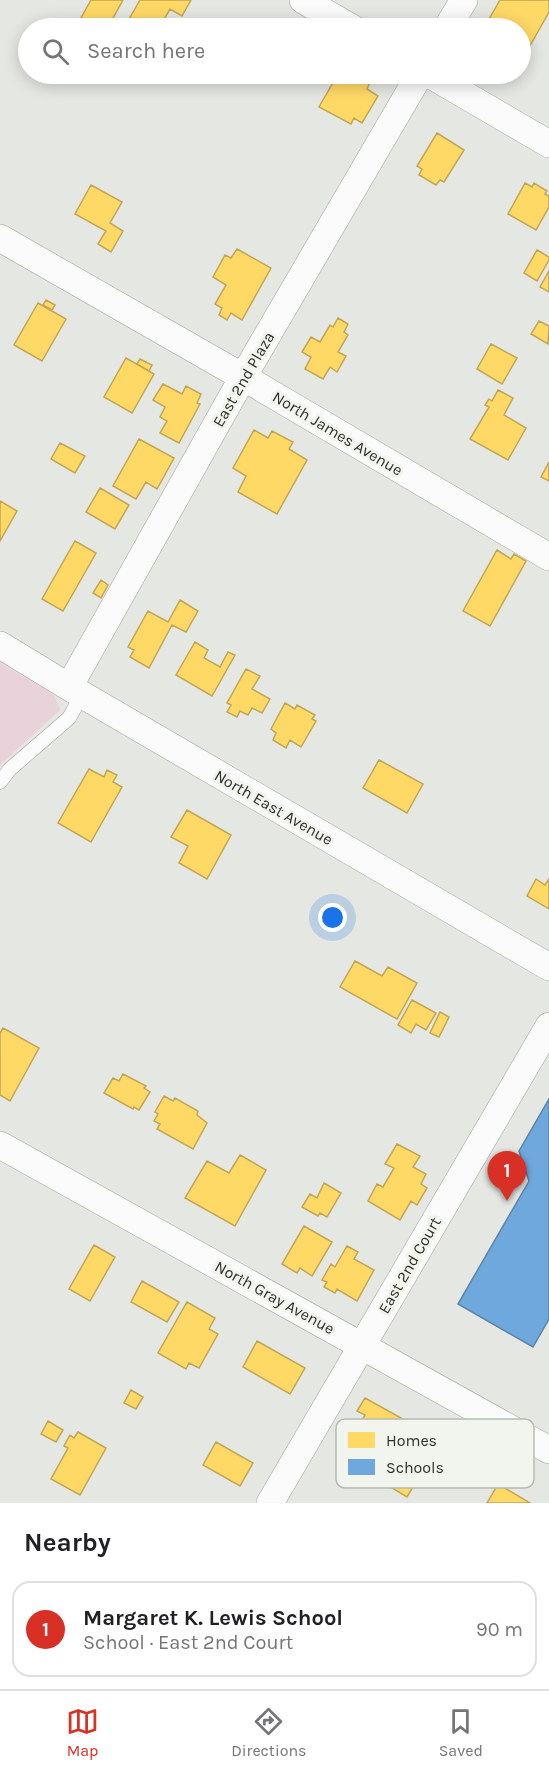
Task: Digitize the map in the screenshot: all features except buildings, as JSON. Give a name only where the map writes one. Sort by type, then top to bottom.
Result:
[{"type":"street","points":[[303,0],[334,18]]},
{"type":"street","points":[[453,18],[464,0]]},
{"type":"street","name":"East 2nd Plaza","points":[[75,691],[243,377],[414,84]]},
{"type":"street","points":[[446,84],[549,144]]},
{"type":"street","name":"North James Avenue","points":[[0,238],[243,377],[549,557]]},
{"type":"street","name":"North East Avenue","points":[[0,645],[549,967]]},
{"type":"street","name":"East 2nd Court","points":[[270,1503],[549,1026]]},
{"type":"street","name":"North Gray Avenue","points":[[0,1145],[494,1419]]},
{"type":"street","name":"North Gray Avenue","points":[[534,1442],[549,1450]]},
{"type":"lane","name":"East 2nd Plaza","points":[[0,782],[10,770],[69,718],[75,691]]},
{"type":"shaded area","points":[[0,663],[50,692],[55,697],[60,710],[0,765]]},
{"type":"place","name":"Margaret K. Lewis School","points":[[507,1201]]}]
